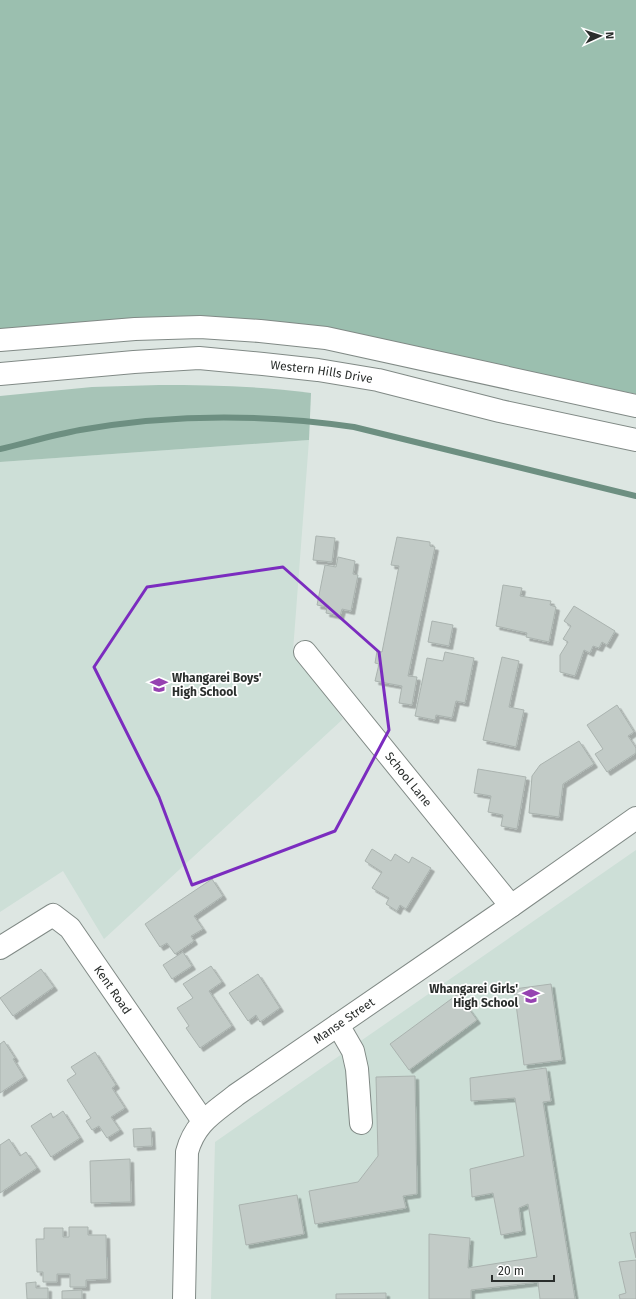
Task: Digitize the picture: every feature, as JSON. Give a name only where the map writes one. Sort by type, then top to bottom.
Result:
[{"type":"main road","points":[[0,340],[135,329],[200,327],[260,331],[326,338],[636,406]]},
{"type":"main road","name":"Western Hills Drive","points":[[0,374],[134,362],[199,358],[279,366],[378,380],[500,411],[636,440]]},
{"type":"main road","name":"School Lane","points":[[305,652],[511,906]]},
{"type":"main road","name":"Manse Street","points":[[184,1299],[187,1152],[191,1137],[203,1121],[236,1094],[511,906],[636,818]]},
{"type":"main road","name":"Kent Road","points":[[0,948],[54,915],[70,928],[203,1121]]},
{"type":"main road","points":[[338,1025],[353,1052],[361,1123]]},
{"type":"highlighted area","points":[[283,567],[379,652],[389,730],[335,831],[192,885],[159,797],[94,667],[147,587]]},
{"type":"shaded area","name":"Whangarei Boys' High School","points":[[309,440],[293,651],[343,719],[104,939],[63,871],[0,912],[0,462]]},
{"type":"shaded area","name":"Whangarei Girls' High School","points":[[636,850],[636,1299],[211,1299],[215,1142]]},
{"type":"green space","points":[[0,0],[636,0],[636,394],[293,324],[0,336]]},
{"type":"green space","points":[[159,385],[235,386],[311,393],[309,440],[0,462],[0,396],[92,387]]},
{"type":"building","points":[[316,536],[335,538],[332,562],[313,560]]},
{"type":"building","points":[[397,537],[430,542],[430,546],[435,547],[408,676],[417,677],[412,705],[399,703],[402,686],[375,681],[379,664],[375,663],[377,651],[382,652],[399,566],[391,565]]},
{"type":"building","points":[[338,557],[355,561],[353,574],[358,575],[351,611],[342,609],[340,616],[326,613],[327,607],[317,605],[325,565],[336,567]]},
{"type":"building","points":[[503,585],[522,588],[520,596],[551,601],[550,605],[556,607],[549,642],[526,637],[527,633],[496,626]]},
{"type":"building","points":[[574,606],[615,631],[607,645],[602,642],[599,648],[593,646],[590,653],[584,650],[575,676],[560,672],[560,655],[568,642],[563,639],[571,626],[564,621]]},
{"type":"building","points":[[432,621],[453,625],[449,646],[428,642]]},
{"type":"building","points":[[445,652],[474,658],[465,703],[456,701],[452,718],[436,715],[435,720],[415,716],[427,658],[443,661]]},
{"type":"building","points":[[502,657],[519,661],[509,707],[524,710],[516,747],[483,740]]},
{"type":"building","points":[[617,705],[634,732],[628,736],[636,748],[636,753],[607,772],[595,754],[603,749],[587,725]]},
{"type":"building","points":[[579,741],[594,764],[563,784],[559,817],[529,813],[532,776],[540,765]]},
{"type":"building","points":[[478,769],[526,777],[517,829],[501,826],[503,815],[488,812],[491,796],[474,793]]},
{"type":"building","points":[[372,849],[391,861],[395,854],[409,863],[412,857],[431,868],[406,909],[400,905],[397,911],[386,904],[389,898],[372,888],[382,872],[365,861]]},
{"type":"building","points":[[212,879],[223,896],[194,916],[203,929],[191,936],[194,941],[175,954],[167,943],[160,947],[145,924]]},
{"type":"building","points":[[183,952],[192,966],[172,979],[163,965]]},
{"type":"building","points":[[211,966],[222,982],[209,991],[232,1026],[200,1048],[186,1028],[189,1026],[177,1008],[193,998],[183,984]]},
{"type":"building","points":[[41,969],[54,987],[13,1016],[0,998]]},
{"type":"building","points":[[258,974],[280,1008],[260,1022],[256,1015],[248,1021],[229,993]]},
{"type":"building","points":[[551,984],[562,1060],[524,1065],[514,989]]},
{"type":"building","points":[[458,994],[477,1020],[409,1070],[390,1044]]},
{"type":"building","points":[[4,1041],[15,1058],[13,1059],[24,1077],[0,1093],[0,1044]]},
{"type":"building","points":[[95,1052],[116,1085],[112,1088],[125,1108],[111,1117],[120,1130],[107,1138],[99,1126],[92,1130],[86,1121],[91,1118],[67,1080],[76,1074],[71,1067]]},
{"type":"building","points":[[546,1068],[551,1101],[543,1102],[575,1299],[540,1299],[538,1282],[471,1290],[471,1299],[429,1299],[429,1234],[470,1238],[468,1268],[537,1257],[528,1204],[519,1208],[522,1231],[501,1235],[493,1193],[472,1197],[470,1169],[524,1156],[515,1098],[471,1101],[470,1078]]},
{"type":"building","points":[[415,1076],[417,1194],[403,1196],[406,1208],[315,1224],[309,1191],[358,1182],[378,1156],[376,1077]]},
{"type":"building","points":[[63,1111],[80,1138],[51,1157],[31,1126],[51,1113],[53,1118]]},
{"type":"building","points":[[151,1128],[152,1146],[134,1147],[133,1129]]},
{"type":"building","points":[[9,1139],[20,1156],[26,1152],[37,1168],[0,1193],[0,1145]]},
{"type":"building","points":[[130,1159],[131,1202],[91,1203],[90,1161]]},
{"type":"building","points":[[297,1195],[304,1234],[246,1245],[239,1205]]},
{"type":"building","points":[[69,1227],[88,1227],[88,1235],[106,1235],[107,1279],[86,1280],[86,1287],[70,1287],[70,1274],[57,1274],[57,1282],[43,1282],[43,1272],[37,1272],[36,1239],[44,1239],[44,1228],[63,1228],[63,1237],[69,1237]]},
{"type":"building","points":[[636,1232],[636,1258],[630,1233]]},
{"type":"building","points":[[636,1260],[636,1299],[620,1299],[619,1295],[626,1293],[619,1262]]},
{"type":"building","points":[[36,1282],[36,1288],[48,1288],[48,1299],[27,1299],[26,1283]]},
{"type":"building","points":[[82,1290],[82,1299],[62,1299],[62,1291]]},
{"type":"building","points":[[386,1293],[386,1299],[336,1299],[336,1294]]},
{"type":"waterway","points":[[0,449],[80,430],[148,421],[217,418],[286,420],[354,427],[636,496]]},
{"type":"place","name":"Whangarei Boys' High School","points":[[159,685]]},
{"type":"place","name":"Whangarei Girls' High School","points":[[531,996]]}]
